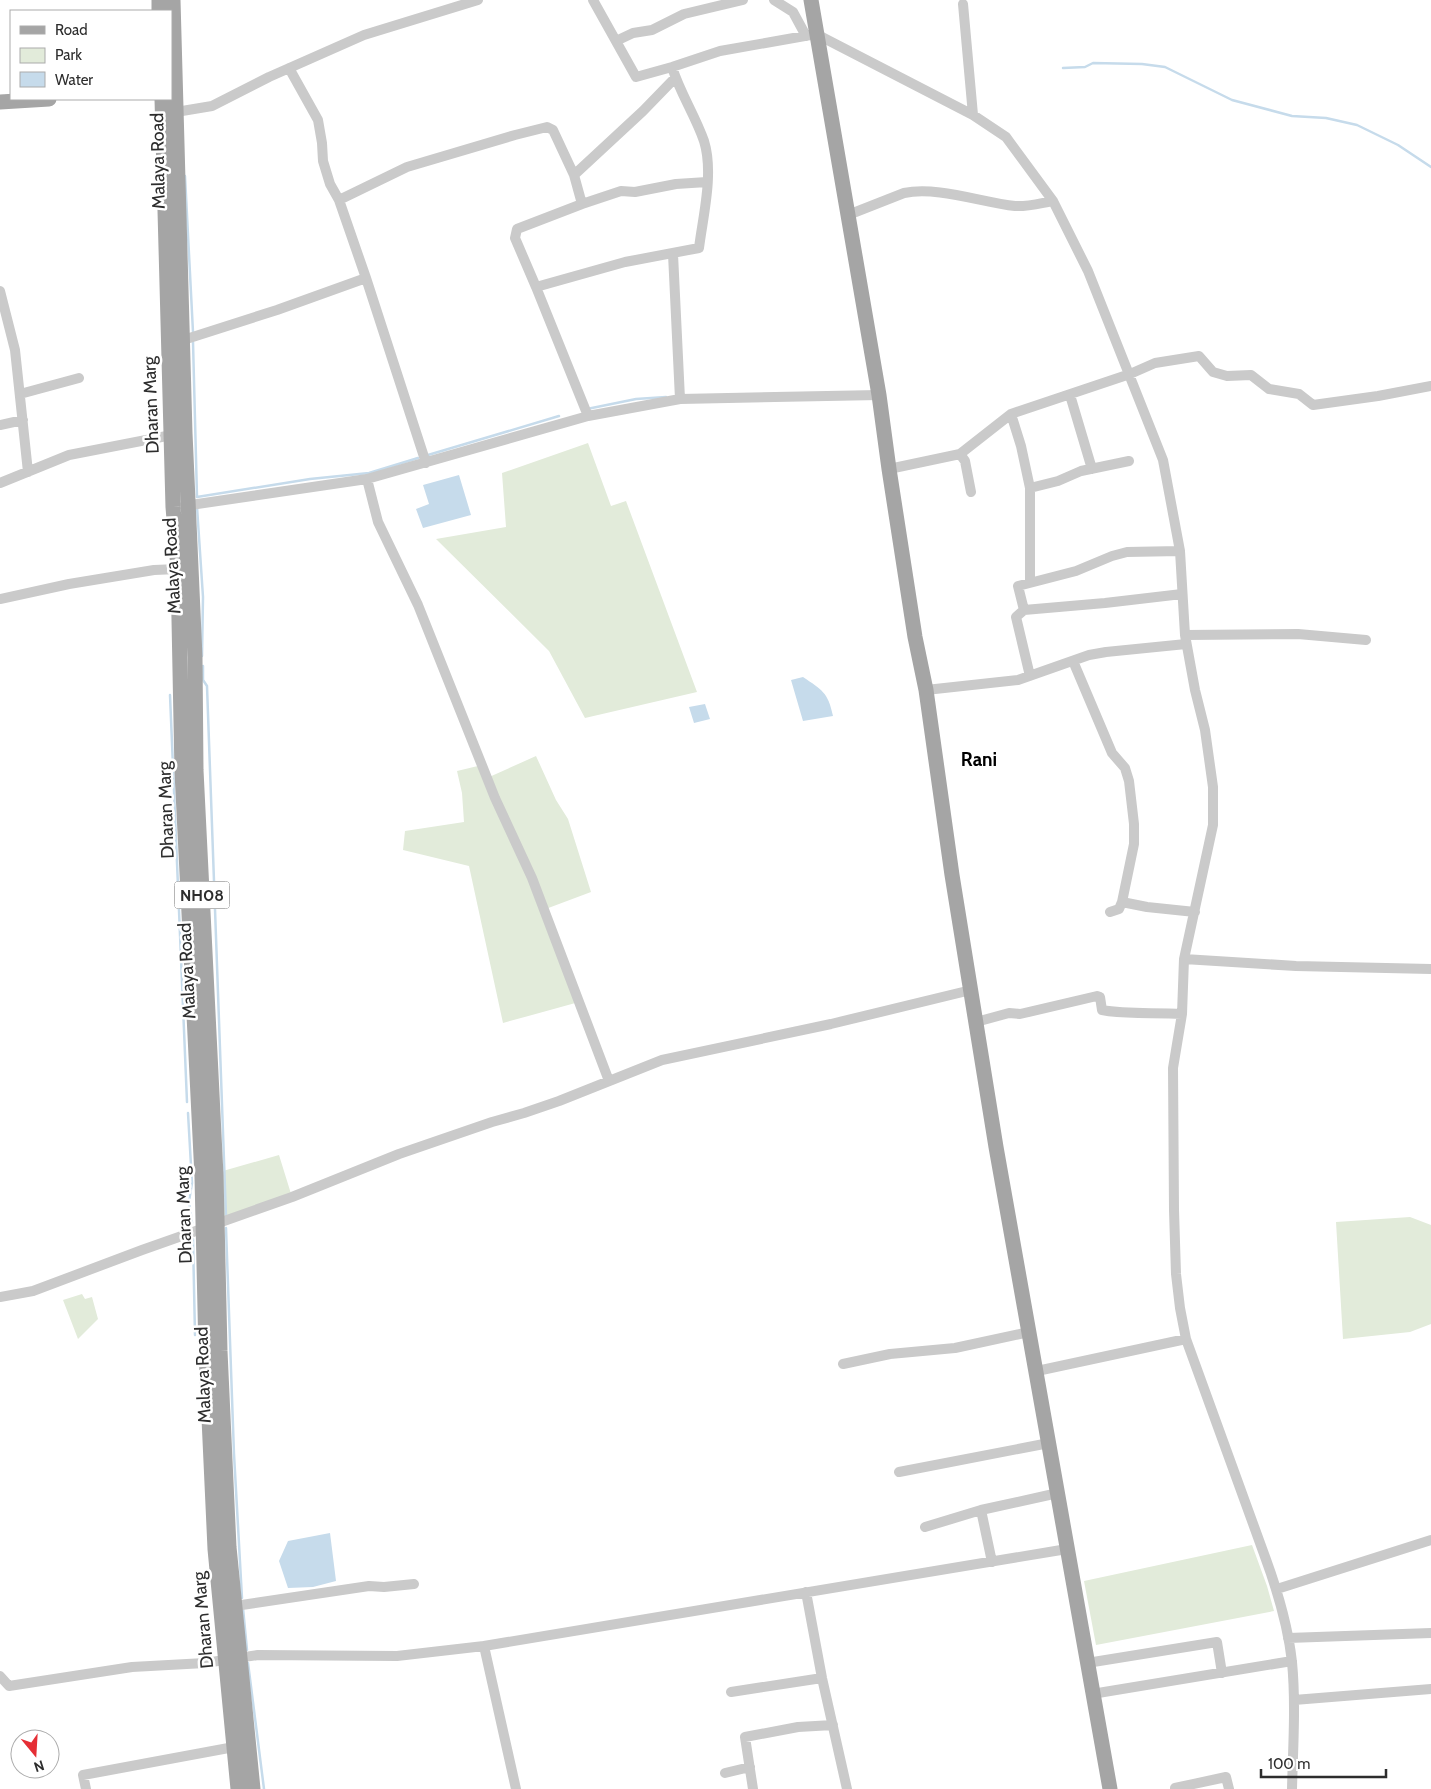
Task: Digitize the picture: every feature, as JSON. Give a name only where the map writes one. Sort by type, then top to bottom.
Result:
[{"type":"main road","name":"Malaya Road","points":[[173,0],[173,92]]},
{"type":"main road","points":[[811,0],[811,35],[848,214],[880,395],[889,468],[915,637],[926,690],[976,1022],[1110,1789]]},
{"type":"main road","points":[[0,102],[33,100]]},
{"type":"main road","name":"Dharan Marg","points":[[166,108],[176,342],[180,506],[178,569],[182,772],[201,1023],[202,1177],[210,1226],[206,1353],[232,1659],[234,1748],[238,1789]]},
{"type":"main road","name":"Malaya Road","points":[[180,506],[195,656],[201,1023]]},
{"type":"main road","name":"NH08","points":[[221,1522],[235,1606],[232,1659],[253,1789]]},
{"type":"street","points":[[166,108],[212,106],[289,68],[364,35],[478,0]]},
{"type":"street","points":[[593,0],[636,77],[720,51],[811,35]]},
{"type":"street","points":[[616,41],[633,33],[652,30],[684,14],[743,0]]},
{"type":"street","points":[[774,0],[793,12],[811,35],[973,115],[1006,137],[1053,201],[1088,271],[1163,460],[1180,551],[1186,640],[1195,690],[1205,730],[1212,787],[1214,826],[1184,959],[1182,1014],[1173,1068],[1176,1274],[1186,1339],[1277,1589],[1292,1661],[1294,1700],[1292,1789]]},
{"type":"street","points":[[792,0],[793,12]]},
{"type":"street","points":[[963,4],[973,115]]},
{"type":"street","points":[[536,288],[625,262],[699,248],[708,163],[695,117],[675,78],[672,67]]},
{"type":"street","points":[[289,68],[318,120],[323,161],[330,184],[339,200],[366,278],[426,463]]},
{"type":"street","points":[[574,175],[643,111],[675,78]]},
{"type":"street","points":[[339,200],[407,167],[515,134],[547,127],[553,130],[574,175],[582,204]]},
{"type":"street","points":[[588,416],[515,238],[517,229],[621,191],[635,192],[676,184],[707,182]]},
{"type":"street","points":[[848,214],[913,191],[938,193],[1017,206],[1053,201]]},
{"type":"street","points":[[673,254],[680,400]]},
{"type":"street","points":[[176,342],[277,310],[366,278]]},
{"type":"street","points":[[0,291],[15,350],[28,472]]},
{"type":"street","points":[[889,468],[960,454],[1011,414],[1130,374],[1155,363],[1199,356],[1213,372],[1227,376],[1250,375],[1269,389],[1299,394],[1313,404],[1378,396],[1431,386]]},
{"type":"street","points":[[20,394],[79,378]]},
{"type":"street","points":[[180,506],[367,479],[588,416],[680,400],[880,395]]},
{"type":"street","points":[[1070,395],[1092,469]]},
{"type":"street","points":[[1011,414],[1021,446],[1030,488],[1030,582]]},
{"type":"street","points":[[0,425],[23,420]]},
{"type":"street","points":[[0,483],[69,455],[178,434]]},
{"type":"street","points":[[960,454],[965,461],[971,492]]},
{"type":"street","points":[[1030,488],[1058,481],[1081,472],[1129,461]]},
{"type":"street","points":[[367,479],[378,522],[418,605],[481,760],[494,798],[532,878],[609,1081]]},
{"type":"street","points":[[1024,610],[1018,586],[1076,571],[1126,552],[1180,551]]},
{"type":"street","points":[[0,599],[78,582],[154,570],[178,569]]},
{"type":"street","points":[[1030,676],[1016,617],[1024,610],[1182,594]]},
{"type":"street","points":[[926,690],[1018,680],[1106,652],[1186,640],[1298,634],[1366,640]]},
{"type":"street","points":[[1073,661],[1112,753],[1125,768],[1129,781],[1134,824],[1134,844],[1122,902],[1119,909],[1110,912]]},
{"type":"street","points":[[1122,902],[1147,907],[1195,912]]},
{"type":"street","points":[[1184,959],[1296,966],[1431,969]]},
{"type":"street","points":[[0,1297],[33,1290],[292,1198],[399,1154],[559,1101],[662,1060],[831,1024],[971,990]]},
{"type":"street","points":[[976,1022],[1097,996],[1101,1000],[1102,1010],[1122,1014],[1182,1014]]},
{"type":"street","points":[[843,1364],[890,1354],[956,1348],[1029,1332]]},
{"type":"street","points":[[1037,1371],[1186,1339]]},
{"type":"street","points":[[899,1472],[1049,1443]]},
{"type":"street","points":[[925,1526],[981,1510],[1058,1493]]},
{"type":"street","points":[[981,1510],[992,1562]]},
{"type":"street","points":[[1277,1589],[1431,1540]]},
{"type":"street","points":[[0,1676],[9,1686],[132,1667],[205,1663],[258,1655],[398,1656],[484,1646],[1067,1549]]},
{"type":"street","points":[[235,1606],[369,1586],[384,1587],[414,1584]]},
{"type":"street","points":[[806,1592],[846,1789]]},
{"type":"street","points":[[1288,1638],[1431,1633]]},
{"type":"street","points":[[1087,1663],[1217,1642],[1222,1673]]},
{"type":"street","points":[[484,1646],[516,1789]]},
{"type":"street","points":[[1092,1694],[1292,1661]]},
{"type":"street","points":[[731,1692],[822,1678]]},
{"type":"street","points":[[1294,1700],[1431,1689]]},
{"type":"street","points":[[753,1789],[745,1737],[798,1727],[833,1725]]},
{"type":"street","points":[[86,1789],[83,1775],[234,1748]]},
{"type":"street","points":[[725,1772],[750,1767]]},
{"type":"street","points":[[1175,1788],[1226,1778],[1229,1789]]},
{"type":"green space","points":[[588,443],[611,506],[626,501],[697,692],[585,718],[549,651],[436,539],[506,527],[502,473]]},
{"type":"green space","points":[[536,756],[556,800],[568,819],[591,892],[543,910],[579,1002],[503,1023],[469,866],[403,850],[405,831],[464,822],[462,793],[457,771],[482,765],[487,778]]},
{"type":"green space","points":[[279,1155],[292,1197],[217,1224],[202,1177]]},
{"type":"green space","points":[[1410,1217],[1431,1225],[1431,1324],[1410,1332],[1343,1339],[1336,1222]]},
{"type":"green space","points":[[82,1294],[85,1299],[92,1297],[98,1319],[78,1339],[63,1300]]},
{"type":"green space","points":[[1252,1545],[1274,1611],[1096,1645],[1084,1581]]},
{"type":"water","points":[[459,475],[471,515],[423,528],[416,509],[429,504],[423,485]]},
{"type":"water","points":[[803,677],[823,692],[829,702],[833,716],[803,721],[791,680]]},
{"type":"water","points":[[705,704],[710,719],[694,723],[689,707]]},
{"type":"water","points":[[330,1533],[336,1581],[313,1587],[288,1588],[279,1561],[288,1541]]},
{"type":"waterway","points":[[1063,68],[1085,67],[1093,63],[1142,64],[1165,67],[1232,100],[1292,116],[1326,118],[1357,125],[1398,145],[1431,167]]},
{"type":"waterway","points":[[185,176],[193,332]]},
{"type":"waterway","points":[[193,342],[197,497],[310,479],[369,473],[418,458]]},
{"type":"waterway","points":[[587,409],[636,399],[666,397]]},
{"type":"waterway","points":[[428,455],[559,416]]},
{"type":"waterway","points":[[197,507],[203,597],[202,656]]},
{"type":"waterway","points":[[203,666],[203,680],[207,686],[226,1216]]},
{"type":"waterway","points":[[170,695],[187,1102]]},
{"type":"waterway","points":[[188,1113],[192,1183],[189,1201],[192,1223]]},
{"type":"waterway","points":[[226,1228],[234,1454],[242,1598]]},
{"type":"waterway","points":[[193,1239],[195,1335]]},
{"type":"waterway","points":[[243,1608],[247,1650]]},
{"type":"waterway","points":[[248,1663],[264,1789]]},
{"type":"district","name":"Rani","points":[[979,759]]}]
